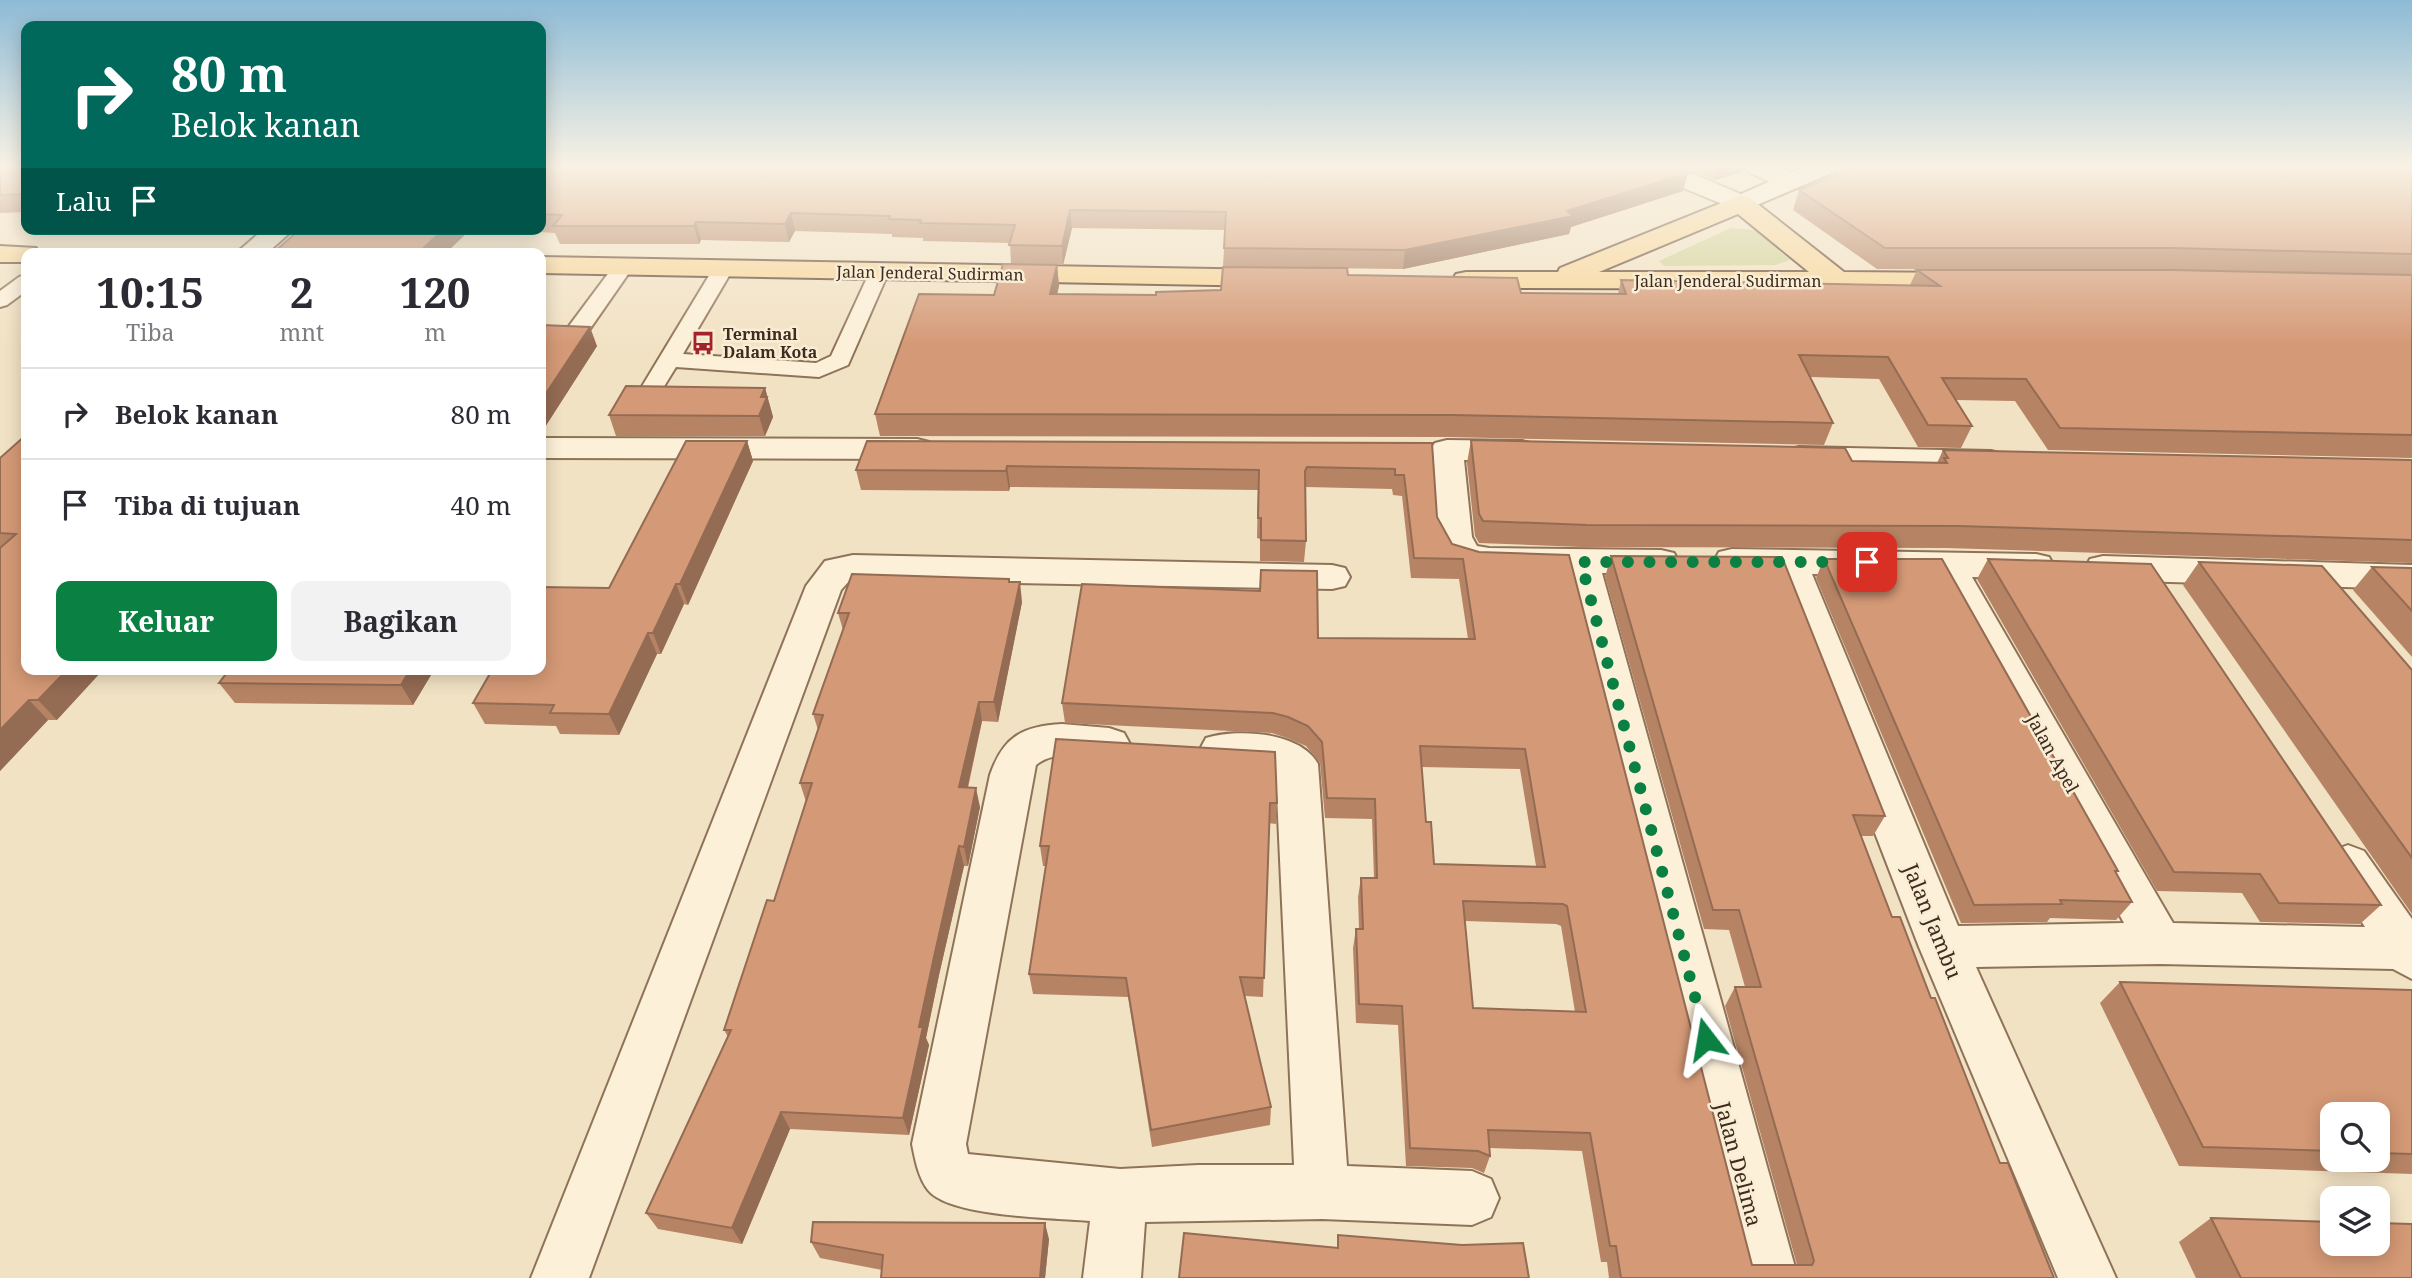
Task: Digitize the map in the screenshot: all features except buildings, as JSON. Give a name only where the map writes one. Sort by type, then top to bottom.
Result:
[{"type":"main road","points":[[1555,281],[1685,227]]},
{"type":"main road","points":[[1770,227],[1838,281]]},
{"type":"main road","points":[[0,254],[21,254]]},
{"type":"main road","name":"Jalan Jenderal Sudirman","points":[[546,265],[1303,278]]},
{"type":"main road","name":"Jalan Jenderal Sudirman","points":[[1443,279],[1985,281]]},
{"type":"street","points":[[257,248],[273,235]]},
{"type":"street","points":[[546,448],[945,449]]},
{"type":"street","points":[[1552,452],[1433,450],[1454,537],[1464,555],[1489,560],[1946,563],[2412,577]]},
{"type":"street","points":[[1769,456],[2018,462]]},
{"type":"street","name":"Jalan Jambu","points":[[1788,561],[1943,947],[2087,1278]]},
{"type":"street","name":"Jalan Delima","points":[[1581,562],[1769,1278]]},
{"type":"street","name":"Jalan Apel","points":[[1946,563],[2160,943]]},
{"type":"street","points":[[560,1278],[824,586],[838,570],[866,568],[1332,577]]},
{"type":"street","points":[[2150,569],[2173,604]]},
{"type":"street","points":[[2315,574],[2342,605]]},
{"type":"street","points":[[1322,1192],[1297,764],[1288,757],[1272,752],[1048,741],[1031,746],[1019,755],[1011,775],[939,1144],[942,1167],[952,1177],[968,1183],[1120,1196],[1198,1192],[1322,1192],[1472,1198]]},
{"type":"street","points":[[2328,834],[2409,953]]},
{"type":"street","points":[[1943,947],[2160,943],[2409,953]]},
{"type":"street","points":[[1112,1278],[1120,1196]]},
{"type":"lane","points":[[577,331],[623,267]]},
{"type":"lane","points":[[652,388],[723,269]]},
{"type":"lane","points":[[669,360],[820,370],[832,366],[839,360],[879,271]]},
{"type":"lane","points":[[0,301],[21,285]]},
{"type":"green space","points":[[1731,228],[1755,230],[1790,260],[1776,265],[1664,266],[1659,261]]},
{"type":"place","name":"Terminal Dalam Kota","points":[[703,343]]},
{"type":"route","points":[[1706,1039],[1581,562],[1867,562]]}]
